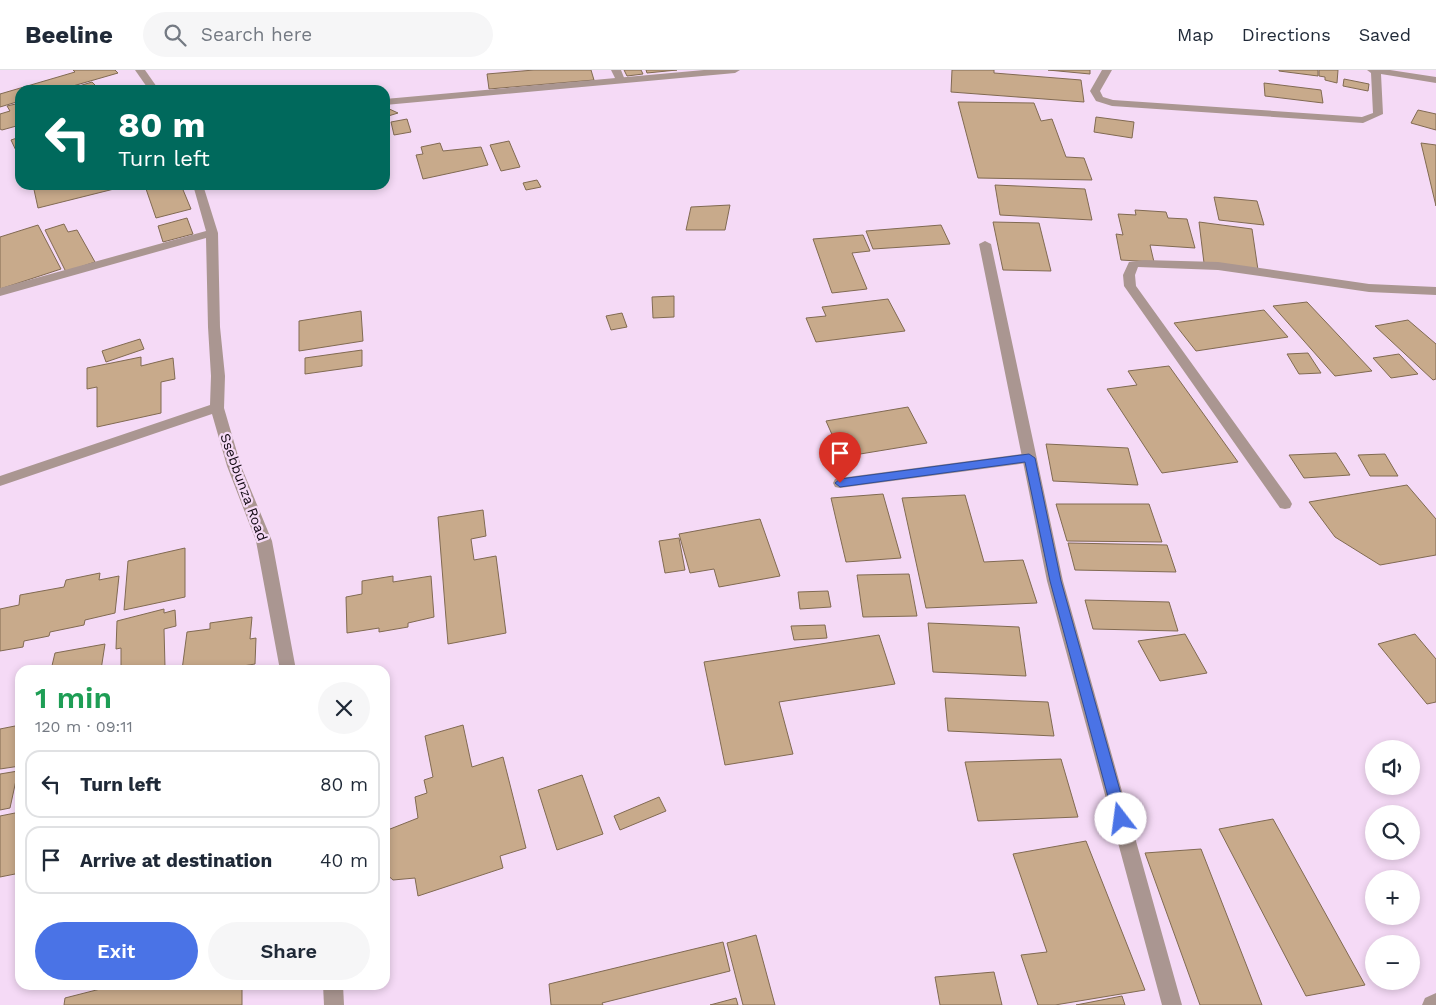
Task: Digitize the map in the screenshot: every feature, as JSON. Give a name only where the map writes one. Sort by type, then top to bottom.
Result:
[{"type":"street","points":[[140,70],[150,85]]},
{"type":"street","points":[[616,70],[620,80]]},
{"type":"street","points":[[390,102],[735,70]]},
{"type":"street","points":[[1107,70],[1095,91],[1099,99],[1112,103],[1363,120],[1378,114],[1374,70],[1436,80]]},
{"type":"street","name":"Ssebbunza Road","points":[[199,190],[212,233],[214,328],[218,376],[217,408],[234,466],[264,541],[287,665]]},
{"type":"street","points":[[0,292],[212,233]]},
{"type":"street","points":[[985,244],[1056,581],[1172,1005]]},
{"type":"street","points":[[1285,504],[1130,286],[1128,274],[1134,264],[1218,266],[1369,288],[1436,291]]},
{"type":"street","points":[[0,481],[217,408]]},
{"type":"street","points":[[840,483],[1029,458]]},
{"type":"street","points":[[333,990],[334,1005]]},
{"type":"street","points":[[1432,1005],[1436,1003]]},
{"type":"building","points":[[73,70],[115,70],[118,73],[76,85],[31,85],[75,72]]},
{"type":"building","points":[[534,70],[591,70],[594,80],[489,89],[487,74]]},
{"type":"building","points":[[624,70],[641,70],[643,74],[627,76]]},
{"type":"building","points":[[646,70],[677,70],[647,73]]},
{"type":"building","points":[[952,70],[994,70],[994,73],[1081,80],[1084,102],[951,92]]},
{"type":"building","points":[[1048,70],[1090,70],[1090,74]]},
{"type":"building","points":[[1318,70],[1318,76],[1279,71]]},
{"type":"building","points":[[1319,70],[1338,70],[1337,83],[1325,80],[1325,77],[1319,76]]},
{"type":"building","points":[[1344,79],[1369,84],[1368,91],[1343,86]]},
{"type":"building","points":[[92,82],[95,85],[82,85]]},
{"type":"building","points":[[1264,83],[1321,90],[1323,103],[1265,96]]},
{"type":"building","points":[[15,90],[15,102],[0,107],[0,94]]},
{"type":"building","points":[[958,102],[1034,103],[1041,121],[1052,119],[1066,157],[1084,158],[1092,180],[978,178]]},
{"type":"building","points":[[15,104],[15,126],[2,130],[0,129],[0,114],[10,111],[7,106]]},
{"type":"building","points":[[390,109],[398,113],[390,115]]},
{"type":"building","points":[[1418,110],[1436,114],[1436,130],[1411,123]]},
{"type":"building","points":[[1096,117],[1134,122],[1132,138],[1094,132]]},
{"type":"building","points":[[407,119],[411,132],[394,135],[391,122]]},
{"type":"building","points":[[15,139],[15,148],[11,140]]},
{"type":"building","points":[[509,141],[520,167],[501,171],[490,145]]},
{"type":"building","points":[[440,143],[443,151],[481,147],[488,165],[423,179],[416,155],[423,154],[421,147]]},
{"type":"building","points":[[1421,143],[1436,145],[1436,206]]},
{"type":"building","points":[[537,180],[541,187],[526,190],[523,183]]},
{"type":"building","points":[[995,185],[1085,189],[1092,220],[1000,215]]},
{"type":"building","points":[[34,190],[110,190],[38,208]]},
{"type":"building","points":[[146,190],[183,190],[191,209],[156,218]]},
{"type":"building","points":[[1214,197],[1257,201],[1264,225],[1219,220]]},
{"type":"building","points":[[730,205],[725,230],[686,230],[691,207]]},
{"type":"building","points":[[1135,210],[1166,212],[1168,218],[1187,219],[1195,248],[1150,245],[1154,262],[1121,260],[1116,234],[1123,235],[1118,214],[1136,215]]},
{"type":"building","points":[[187,218],[193,234],[163,242],[158,226]]},
{"type":"building","points":[[993,222],[1039,223],[1051,271],[1003,270]]},
{"type":"building","points":[[1199,222],[1252,229],[1258,270],[1204,263]]},
{"type":"building","points":[[64,224],[68,232],[77,230],[95,262],[66,272],[45,230]]},
{"type":"building","points":[[38,225],[61,269],[0,289],[0,237]]},
{"type":"building","points":[[941,225],[950,244],[873,249],[866,231]]},
{"type":"building","points":[[863,235],[870,251],[852,253],[867,289],[832,293],[813,239]]},
{"type":"building","points":[[674,296],[674,317],[653,318],[652,297]]},
{"type":"building","points":[[888,299],[905,331],[816,342],[806,318],[826,316],[822,307]]},
{"type":"building","points":[[1307,302],[1372,371],[1335,376],[1273,306]]},
{"type":"building","points":[[1264,310],[1288,337],[1196,351],[1174,323]]},
{"type":"building","points":[[361,311],[363,341],[299,351],[299,321]]},
{"type":"building","points":[[622,313],[627,327],[611,330],[606,316]]},
{"type":"building","points":[[1408,320],[1436,344],[1436,379],[1433,380],[1375,326]]},
{"type":"building","points":[[140,339],[144,349],[106,362],[102,351]]},
{"type":"building","points":[[362,350],[362,366],[305,374],[305,358]]},
{"type":"building","points":[[1308,353],[1321,373],[1299,374],[1287,354]]},
{"type":"building","points":[[1399,354],[1418,374],[1391,378],[1373,358]]},
{"type":"building","points":[[141,357],[141,366],[173,358],[175,379],[161,382],[161,413],[97,427],[97,387],[87,389],[87,368]]},
{"type":"building","points":[[1169,366],[1238,462],[1162,473],[1107,389],[1137,385],[1128,371]]},
{"type":"building","points":[[908,407],[927,443],[842,457],[826,421]]},
{"type":"building","points":[[1046,444],[1128,448],[1138,485],[1053,481]]},
{"type":"building","points":[[1336,453],[1350,475],[1304,478],[1289,455]]},
{"type":"building","points":[[1385,454],[1398,476],[1370,476],[1358,455]]},
{"type":"building","points":[[1407,485],[1436,519],[1436,555],[1380,565],[1335,537],[1309,502]]},
{"type":"building","points":[[883,494],[901,558],[846,562],[831,498]]},
{"type":"building","points":[[965,495],[984,562],[1023,560],[1037,603],[926,608],[902,498]]},
{"type":"building","points":[[1056,504],[1149,504],[1162,542],[1067,541]]},
{"type":"building","points":[[483,510],[486,536],[471,539],[474,560],[496,556],[506,633],[448,644],[438,517]]},
{"type":"building","points":[[760,519],[780,576],[719,587],[714,569],[690,573],[679,534]]},
{"type":"building","points":[[679,538],[685,570],[665,573],[659,541]]},
{"type":"building","points":[[1068,543],[1167,545],[1176,572],[1075,570]]},
{"type":"building","points":[[185,548],[185,597],[124,610],[128,561]]},
{"type":"building","points":[[100,573],[99,580],[119,576],[115,613],[85,620],[84,625],[50,632],[49,636],[24,641],[23,647],[0,651],[0,609],[19,605],[20,595],[64,587],[66,580]]},
{"type":"building","points":[[909,574],[917,616],[863,617],[857,575]]},
{"type":"building","points":[[393,576],[393,582],[431,576],[434,617],[408,623],[408,627],[379,632],[379,628],[347,633],[346,597],[362,594],[362,581]]},
{"type":"building","points":[[828,591],[831,607],[800,609],[798,592]]},
{"type":"building","points":[[1085,600],[1169,602],[1178,631],[1093,629]]},
{"type":"building","points":[[164,609],[164,613],[175,610],[176,626],[164,629],[165,665],[121,665],[121,648],[116,649],[117,621]]},
{"type":"building","points":[[252,617],[250,639],[256,638],[255,664],[183,665],[187,632],[210,629],[210,623]]},
{"type":"building","points":[[928,623],[1019,627],[1026,676],[933,672]]},
{"type":"building","points":[[825,625],[827,638],[794,640],[791,626]]},
{"type":"building","points":[[1185,634],[1207,673],[1160,681],[1138,641]]},
{"type":"building","points":[[1415,634],[1436,659],[1436,702],[1427,704],[1378,644]]},
{"type":"building","points":[[879,635],[895,684],[779,702],[793,754],[725,765],[704,662]]},
{"type":"building","points":[[105,644],[102,665],[52,665],[55,653]]},
{"type":"building","points":[[945,698],[1048,702],[1054,736],[948,731]]},
{"type":"building","points":[[463,725],[472,767],[503,757],[526,848],[500,856],[503,868],[418,896],[415,878],[393,880],[390,877],[390,829],[418,818],[415,797],[427,793],[424,780],[433,777],[425,736]]},
{"type":"building","points":[[15,726],[15,767],[0,769],[0,729]]},
{"type":"building","points":[[1061,759],[1078,817],[978,821],[965,762]]},
{"type":"building","points":[[15,772],[15,785],[10,808],[0,810],[0,774]]},
{"type":"building","points":[[582,775],[603,834],[557,850],[538,790]]},
{"type":"building","points":[[659,797],[666,811],[620,830],[614,816]]},
{"type":"building","points":[[15,813],[15,874],[0,877],[0,816]]},
{"type":"building","points":[[1273,819],[1365,985],[1306,996],[1219,829]]},
{"type":"building","points":[[1086,841],[1145,990],[1055,1005],[1038,1005],[1021,955],[1047,952],[1013,854]]},
{"type":"building","points":[[1201,849],[1262,1005],[1200,1005],[1145,853]]},
{"type":"building","points":[[756,935],[775,1005],[743,1005],[727,943]]},
{"type":"building","points":[[723,942],[730,971],[602,1003],[603,1005],[551,1005],[549,984]]},
{"type":"building","points":[[994,972],[1002,1005],[940,1005],[935,977]]},
{"type":"building","points":[[96,990],[242,990],[242,1005],[64,1005],[65,998]]},
{"type":"building","points":[[1122,996],[1125,1005],[1076,1005]]},
{"type":"building","points":[[736,998],[738,1005],[710,1005]]},
{"type":"route","points":[[840,483],[1029,458],[1056,581],[1121,819]]}]
